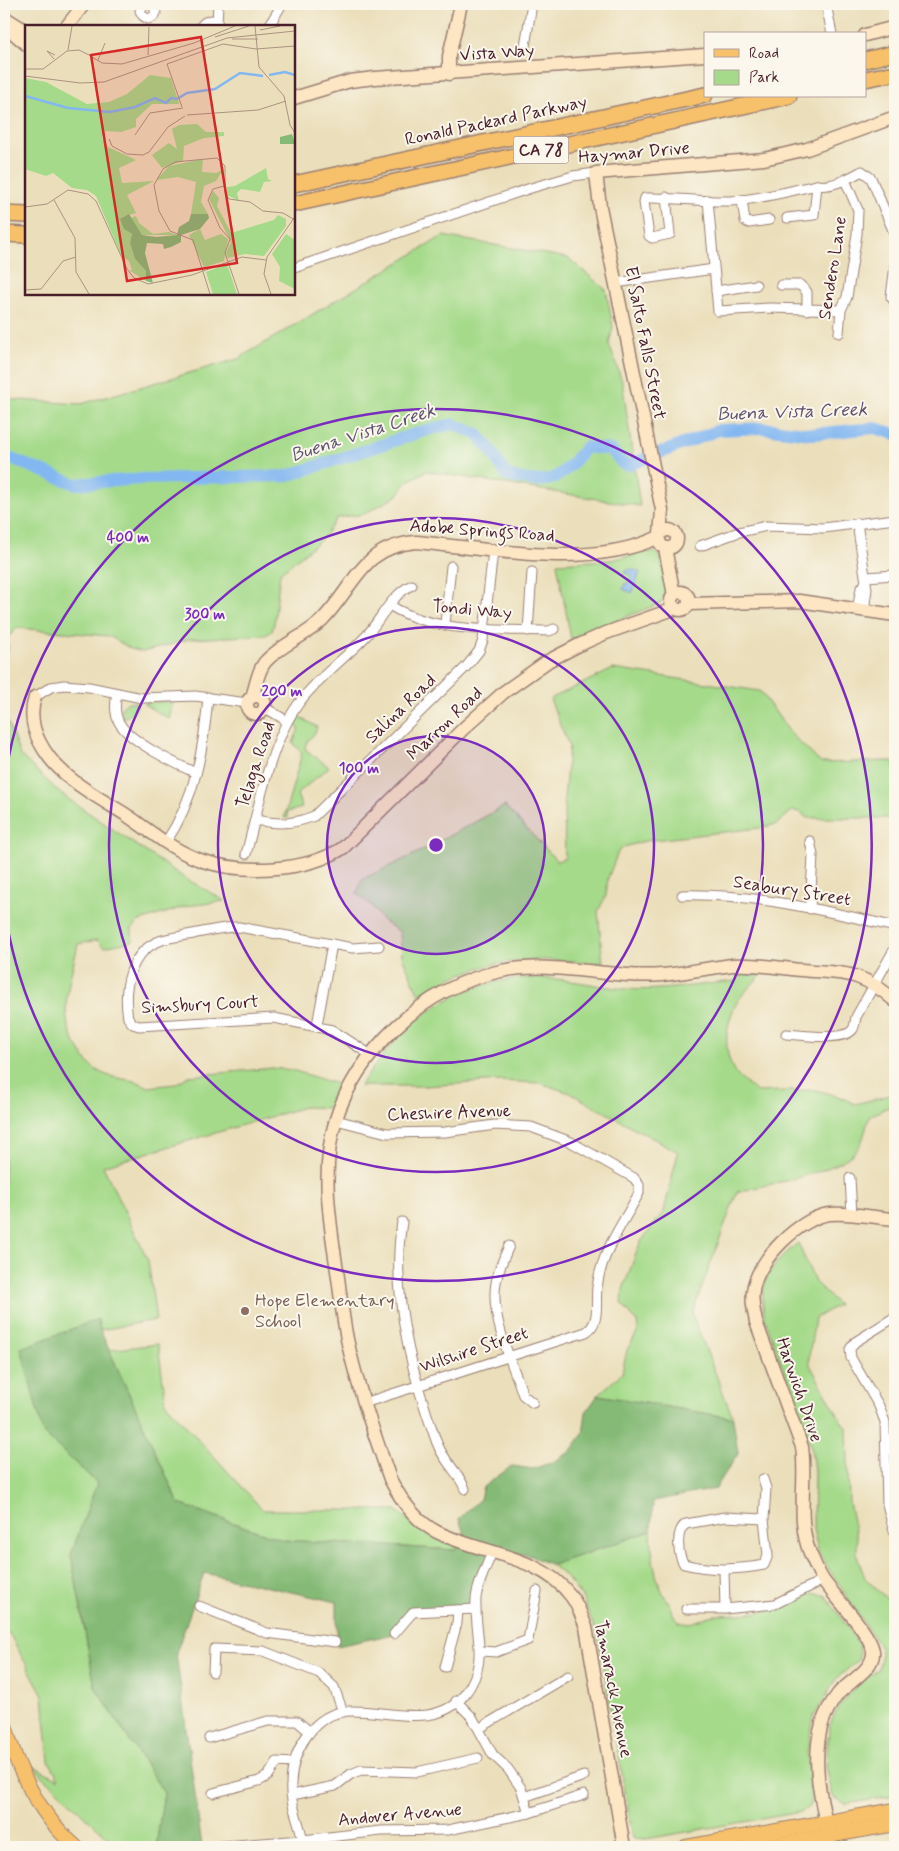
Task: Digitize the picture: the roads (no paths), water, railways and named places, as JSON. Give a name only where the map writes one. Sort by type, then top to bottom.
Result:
[{"type":"highway","points":[[866,60],[895,53]]},
{"type":"highway","points":[[866,79],[895,73]]},
{"type":"highway","name":"Ronald Packard Parkway","points":[[295,184],[704,95]]},
{"type":"highway","name":"CA 78","points":[[295,204],[780,98]]},
{"type":"highway","points":[[4,214],[25,216]]},
{"type":"highway","points":[[4,234],[25,235]]},
{"type":"main road","points":[[4,1722],[13,1756],[35,1800],[60,1834],[76,1847]]},
{"type":"main road","points":[[686,1847],[828,1835],[895,1810]]},
{"type":"main road","points":[[766,1847],[895,1824]]},
{"type":"street","points":[[59,25],[74,4]]},
{"type":"street","points":[[68,25],[84,4]]},
{"type":"street","points":[[144,4],[140,11],[142,16],[148,19],[155,15],[157,10],[154,4]]},
{"type":"street","points":[[202,25],[208,20],[218,24],[218,4]]},
{"type":"street","points":[[270,25],[282,4]]},
{"type":"street","points":[[449,74],[449,56],[462,4]]},
{"type":"street","points":[[525,46],[532,4]]},
{"type":"street","points":[[826,4],[832,32]]},
{"type":"street","points":[[5,18],[19,24],[25,30]]},
{"type":"street","points":[[5,18],[10,30],[25,43]]},
{"type":"street","points":[[866,35],[895,27]]},
{"type":"street","name":"Vista Way","points":[[295,98],[350,82],[704,55]]},
{"type":"street","name":"Haymar Drive","points":[[295,268],[573,176],[764,159],[807,149],[895,117]]},
{"type":"street","points":[[666,197],[670,234],[652,238],[649,236],[645,198],[666,197],[742,200],[816,185],[823,186],[845,180],[862,171],[870,178],[895,235]]},
{"type":"street","name":"El Salto Falls Street","points":[[596,173],[600,207],[662,514],[665,540],[680,599]]},
{"type":"street","name":"Sendero Lane","points":[[839,333],[841,310],[847,297],[857,234],[858,210],[845,180]]},
{"type":"street","points":[[787,218],[814,215],[816,185]]},
{"type":"street","points":[[708,200],[718,310],[770,308],[841,310]]},
{"type":"street","points":[[742,200],[745,221],[749,223],[769,220]]},
{"type":"street","points":[[895,265],[891,297],[895,302]]},
{"type":"street","points":[[615,283],[714,269]]},
{"type":"street","points":[[716,291],[756,285]]},
{"type":"street","points":[[781,285],[800,285],[808,292],[807,310]]},
{"type":"street","points":[[700,546],[767,527],[823,528],[895,519]]},
{"type":"street","points":[[857,524],[867,589],[861,610]]},
{"type":"street","name":"Adobe Springs Road","points":[[257,701],[273,656],[285,644],[322,620],[367,563],[386,549],[398,544],[416,542],[530,556],[605,551],[665,540]]},
{"type":"street","name":"Salina Road","points":[[255,820],[284,824],[299,822],[314,816],[466,667],[479,651],[486,628],[493,551]]},
{"type":"street","points":[[445,624],[451,566]]},
{"type":"street","points":[[528,630],[532,572]]},
{"type":"street","points":[[866,580],[895,575]]},
{"type":"street","name":"Telaga Road","points":[[246,854],[273,758],[287,721],[314,686],[357,646],[391,606],[400,592],[412,585]]},
{"type":"street","name":"Marron Road","points":[[34,697],[31,709],[32,727],[49,757],[70,777],[166,842],[187,855],[202,861],[242,869],[288,866],[332,855],[343,848],[463,729],[504,692],[548,661],[606,633],[668,611],[680,599],[799,601],[895,615]]},
{"type":"street","name":"Tondi Way","points":[[391,606],[413,618],[445,624],[549,632],[554,629]]},
{"type":"street","points":[[34,697],[51,687],[64,685],[89,687],[142,698],[181,695],[257,701],[287,721]]},
{"type":"street","points":[[117,693],[116,714],[124,730],[167,760],[196,773]]},
{"type":"street","points":[[166,842],[184,809],[196,773],[204,739],[208,697]]},
{"type":"street","points":[[810,841],[814,855],[810,909]]},
{"type":"street","name":"Seabury Street","points":[[682,895],[710,894],[810,909],[895,927]]},
{"type":"street","name":"Simsbury Court","points":[[371,1055],[345,1037],[317,1025],[274,1018],[139,1026],[133,1024],[128,1018],[126,1010],[130,972],[137,957],[149,946],[162,940],[228,927],[239,927],[353,948],[379,946]]},
{"type":"street","points":[[317,1025],[332,944]]},
{"type":"street","points":[[786,1034],[837,1038],[846,1035],[853,1029],[856,1017],[895,948]]},
{"type":"street","name":"Tamarack Avenue","points":[[624,1847],[586,1627],[578,1606],[570,1595],[550,1576],[529,1565],[437,1532],[415,1516],[404,1503],[390,1479],[364,1403],[347,1337],[327,1191],[329,1154],[336,1120],[348,1091],[371,1055],[409,1015],[429,1000],[476,977],[502,971],[532,967],[558,968],[630,976],[662,975],[733,965],[754,965],[845,974],[874,985],[895,1001]]},
{"type":"street","name":"Cheshire Avenue","points":[[336,1120],[388,1133],[445,1132],[496,1125],[531,1128],[571,1142],[634,1178],[639,1185],[639,1193],[606,1251],[597,1286],[594,1328]]},
{"type":"street","points":[[850,1178],[852,1215]]},
{"type":"street","name":"Harwich Drive","points":[[828,1835],[817,1768],[818,1738],[828,1709],[839,1694],[867,1668],[872,1660],[873,1651],[853,1618],[823,1580],[809,1551],[803,1514],[805,1468],[802,1447],[756,1322],[752,1305],[753,1290],[758,1274],[769,1256],[800,1226],[814,1219],[830,1214],[895,1219]]},
{"type":"street","points":[[402,1222],[398,1245],[407,1345],[438,1444],[447,1462],[460,1475],[465,1489]]},
{"type":"street","points":[[509,1246],[498,1273],[495,1294],[498,1316],[523,1395],[533,1403]]},
{"type":"street","points":[[895,1317],[855,1342],[850,1350],[851,1358],[879,1406],[885,1422],[887,1504],[895,1535]]},
{"type":"street","name":"Wilshire Street","points":[[364,1403],[594,1328]]},
{"type":"street","points":[[763,1479],[766,1488],[764,1519],[768,1561],[764,1565],[724,1570],[684,1564],[680,1558],[679,1533],[681,1527],[725,1517],[764,1519]]},
{"type":"street","points":[[303,1844],[290,1787],[292,1763],[302,1740],[317,1725],[343,1712],[410,1716],[428,1715],[448,1707],[464,1696],[478,1669],[481,1651],[476,1597],[492,1552]]},
{"type":"street","points":[[724,1570],[725,1609]]},
{"type":"street","points":[[686,1609],[725,1609],[775,1604],[823,1580]]},
{"type":"street","points":[[481,1651],[496,1652],[523,1644],[528,1640],[537,1591]]},
{"type":"street","points":[[199,1606],[267,1633],[335,1642]]},
{"type":"street","points":[[394,1634],[413,1612],[476,1609]]},
{"type":"street","points":[[445,1667],[457,1623],[458,1610]]},
{"type":"street","points":[[263,1651],[267,1633]]},
{"type":"street","points":[[213,1672],[214,1649],[263,1651],[319,1673],[334,1688],[343,1712]]},
{"type":"street","points":[[480,1728],[568,1676]]},
{"type":"street","points":[[456,1701],[480,1728],[486,1744],[493,1755],[508,1769],[521,1788],[529,1813]]},
{"type":"street","points":[[209,1738],[268,1721],[297,1721],[310,1732]]},
{"type":"street","points":[[292,1795],[335,1786],[350,1774],[361,1770],[417,1772],[478,1758]]},
{"type":"street","points":[[213,1793],[259,1781],[268,1776],[277,1762],[292,1763]]},
{"type":"street","points":[[524,1797],[584,1776]]},
{"type":"street","points":[[545,1789],[551,1805]]},
{"type":"street","name":"Andover Avenue","points":[[221,1846],[303,1844],[381,1831],[448,1830],[529,1813],[584,1795]]},
{"type":"water","points":[[631,569],[640,572],[632,593],[623,589],[625,583],[628,584],[632,575],[624,573]]},
{"type":"waterway","name":"Buena Vista Creek","points":[[4,456],[75,484],[140,479],[287,476],[427,430],[453,424],[477,434],[490,449],[507,476],[535,481],[553,478],[560,474],[568,468],[586,447],[611,450],[623,464],[629,465],[719,430],[763,428],[812,434],[875,428],[895,434]]},
{"type":"place","name":"Hope Elementary School","points":[[245,1311]]}]
